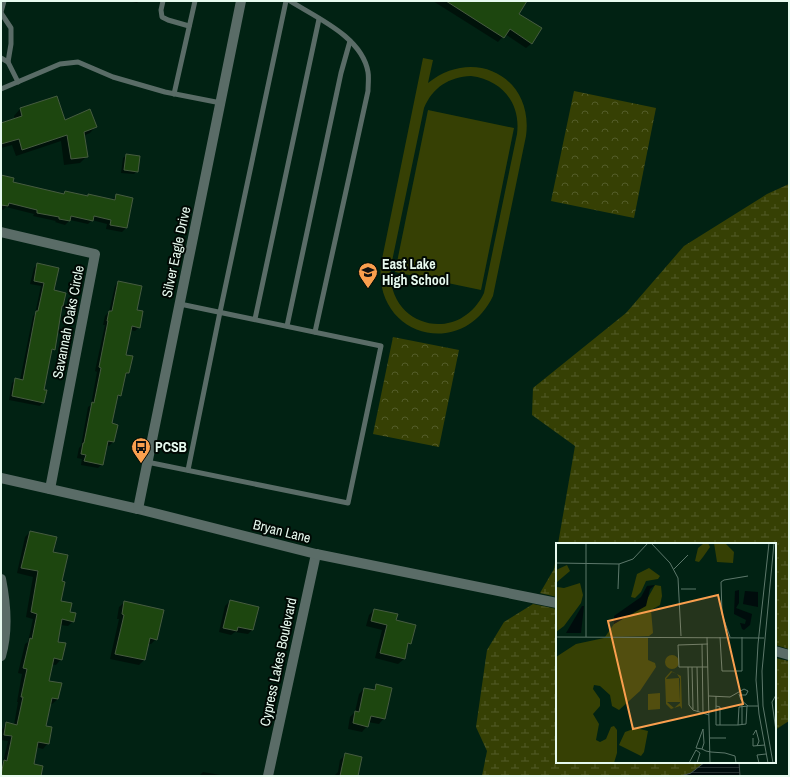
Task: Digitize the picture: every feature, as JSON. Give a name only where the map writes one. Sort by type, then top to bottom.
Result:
[{"type":"street","name":"Silver Eagle Drive","points":[[138,509],[242,1]]},
{"type":"street","name":"Savannah Oaks Circle","points":[[1,232],[95,254],[50,489]]},
{"type":"street","name":"Bryan Lane","points":[[1,478],[138,509],[316,554],[556,603]]},
{"type":"street","name":"Cypress Lakes Boulevard","points":[[268,776],[316,554]]},
{"type":"street","points":[[1,579],[4,596],[5,640],[1,656]]},
{"type":"street","points":[[776,651],[789,655]]},
{"type":"lane","points":[[4,1],[1,12],[11,28],[11,44],[8,62]]},
{"type":"lane","points":[[163,1],[161,10],[162,17],[189,26]]},
{"type":"lane","points":[[174,94],[195,1]]},
{"type":"lane","points":[[188,470],[286,1]]},
{"type":"lane","points":[[290,1],[347,37],[361,54],[368,72],[368,90],[315,332]]},
{"type":"lane","points":[[255,319],[319,19]]},
{"type":"lane","points":[[287,326],[341,73],[350,41]]},
{"type":"lane","points":[[1,58],[8,62],[18,82]]},
{"type":"lane","points":[[1,89],[60,64],[78,62],[113,77],[174,94],[221,103]]},
{"type":"lane","points":[[147,462],[348,504],[381,346],[180,304]]},
{"type":"green space","points":[[423,58],[433,60],[428,83],[446,72],[464,67],[481,68],[497,74],[511,84],[521,98],[526,115],[526,136],[493,296],[479,316],[461,329],[442,333],[422,331],[405,323],[391,309],[382,289],[381,264]],"holes":[[[471,76],[492,82],[507,95],[516,112],[517,123],[517,134],[484,293],[472,310],[458,320],[441,324],[425,322],[410,315],[399,303],[392,287],[391,266],[424,108],[432,94],[443,84],[456,78]]]},
{"type":"green space","points":[[574,91],[656,108],[634,218],[551,201]]},
{"type":"green space","points":[[428,110],[514,128],[481,290],[395,272]]},
{"type":"green space","points":[[789,184],[789,649],[776,645],[776,543],[558,543],[575,446],[532,415],[533,388],[626,313],[684,246],[767,194]]},
{"type":"green space","points":[[393,337],[459,350],[439,447],[373,434]]},
{"type":"green space","points":[[556,557],[556,597],[540,593],[554,569]]},
{"type":"green space","points":[[533,604],[556,609],[556,763],[704,763],[691,773],[681,776],[482,776],[487,751],[476,727],[487,650],[504,622]]},
{"type":"green space","points":[[776,658],[789,661],[789,721],[776,729]]},
{"type":"shaded area","points":[[704,763],[739,763],[740,776],[681,776],[691,773]]},
{"type":"building","points":[[446,1],[527,1],[519,14],[542,28],[532,44],[510,29],[504,38]]},
{"type":"building","points":[[57,96],[65,120],[90,109],[97,127],[84,132],[88,157],[71,159],[67,135],[22,150],[19,139],[1,144],[1,123],[22,116],[20,108]]},
{"type":"building","points":[[126,154],[140,156],[138,172],[124,170]]},
{"type":"building","points":[[1,175],[14,178],[13,182],[64,194],[65,191],[115,200],[116,194],[133,198],[127,228],[110,225],[111,220],[94,216],[93,221],[71,216],[70,221],[59,219],[59,217],[37,213],[37,210],[9,203],[8,206],[1,205]]},
{"type":"building","points":[[37,263],[59,268],[54,290],[66,293],[62,306],[55,350],[52,349],[44,390],[47,390],[44,403],[12,396],[15,378],[23,380],[36,311],[38,311],[44,283],[34,281]]},
{"type":"building","points":[[118,281],[142,286],[137,310],[143,311],[140,328],[132,326],[126,355],[133,356],[129,373],[126,373],[121,396],[118,395],[112,423],[118,425],[114,442],[108,441],[103,465],[84,461],[86,455],[81,454],[101,368],[99,367],[109,311],[112,311]]},
{"type":"building","points":[[30,531],[57,537],[53,552],[68,555],[62,581],[65,582],[61,601],[72,603],[70,612],[76,613],[74,622],[62,619],[58,642],[66,643],[62,660],[54,658],[49,681],[62,683],[58,699],[52,698],[46,726],[52,727],[49,744],[38,742],[34,764],[43,766],[41,776],[8,776],[1,775],[4,760],[7,761],[12,736],[4,735],[6,722],[17,725],[27,669],[23,668],[30,638],[32,639],[37,614],[31,612],[38,571],[21,568]]},
{"type":"building","points":[[230,600],[259,607],[253,630],[238,627],[237,631],[223,628]]},
{"type":"building","points":[[124,601],[164,610],[157,640],[150,638],[145,660],[115,654],[124,615],[122,614]]},
{"type":"building","points":[[374,609],[398,614],[396,620],[416,625],[411,644],[408,643],[405,659],[380,653],[387,625],[371,621]]},
{"type":"building","points":[[376,684],[392,688],[385,719],[371,716],[368,727],[353,723],[355,711],[359,712],[364,688],[375,690]]},
{"type":"building","points":[[345,753],[362,757],[358,776],[340,776]]},
{"type":"place","name":"East Lake High School","points":[[368,289]]},
{"type":"place","name":"PCSB","points":[[141,464]]}]
